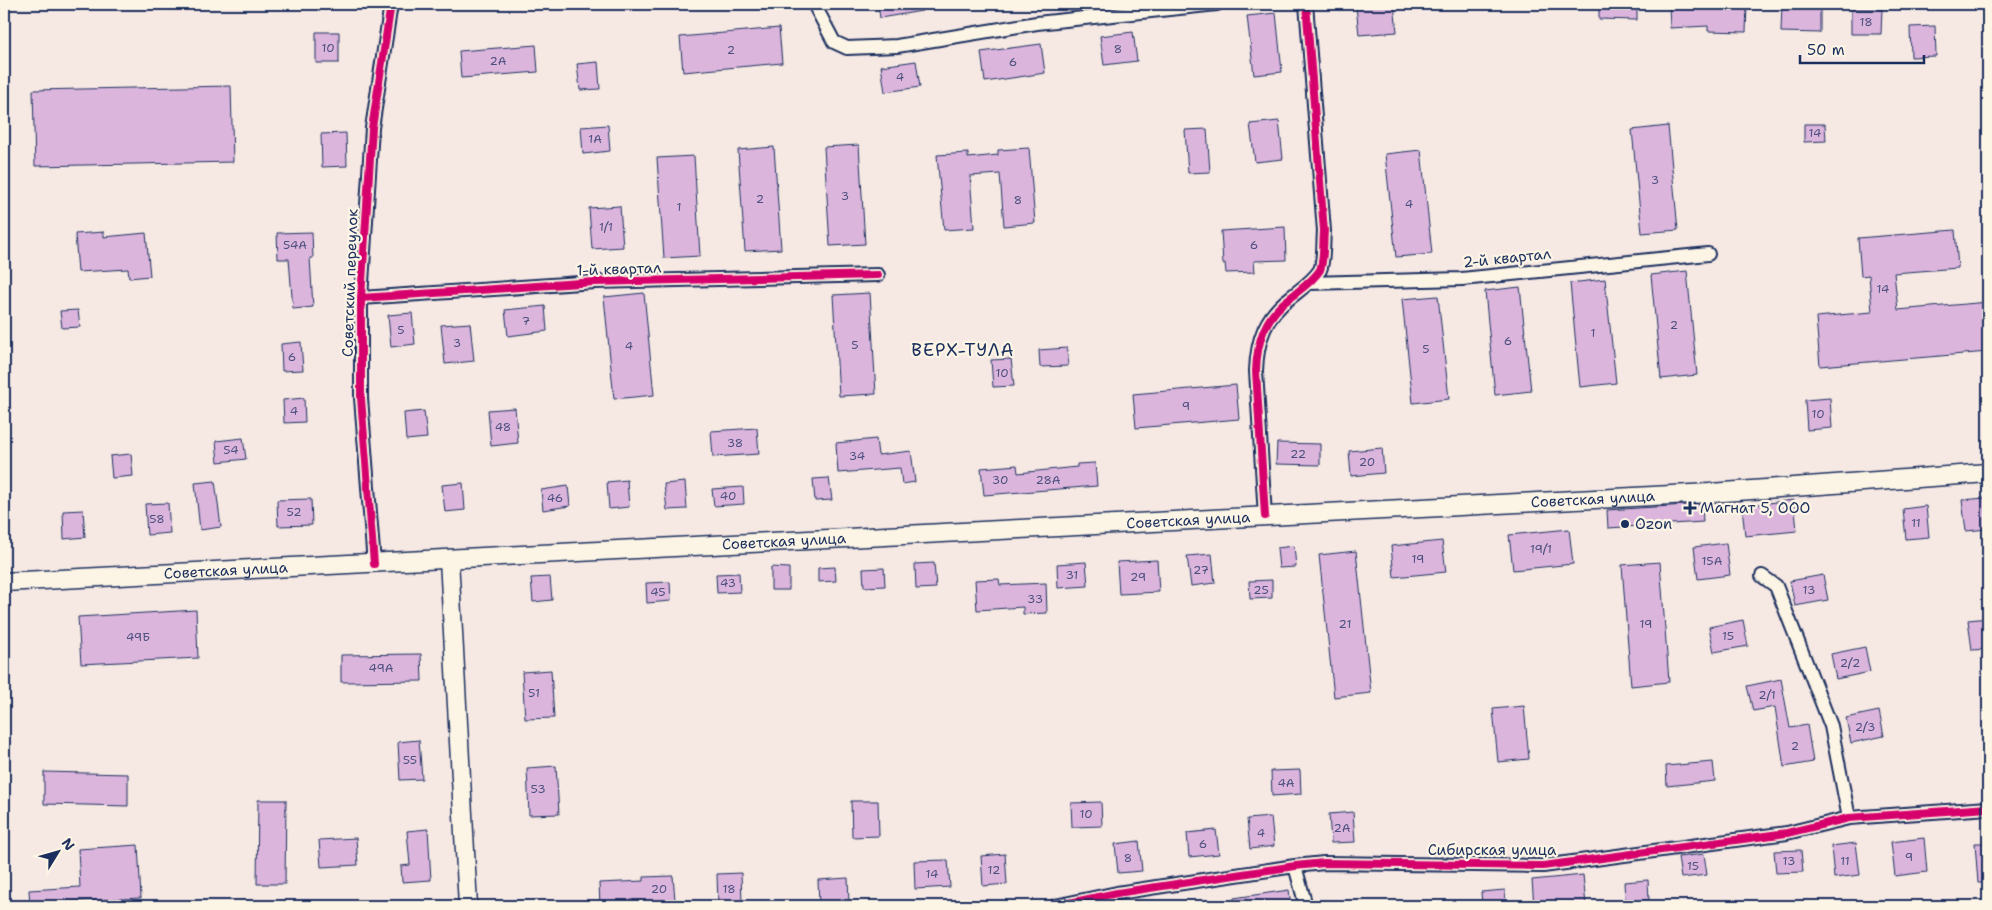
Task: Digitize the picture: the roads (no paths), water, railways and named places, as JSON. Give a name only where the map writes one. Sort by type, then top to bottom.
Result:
[{"type":"main road","name":"Советская улица","points":[[4,582],[1758,490],[1988,473]]},
{"type":"main road","points":[[449,559],[468,906]]},
{"type":"street","name":"Советский переулок","points":[[374,564],[361,398],[361,298],[372,128],[391,4]]},
{"type":"street","points":[[814,4],[834,42],[847,48],[898,46],[1037,23],[1217,4]]},
{"type":"street","points":[[1265,516],[1256,371],[1257,348],[1266,323],[1284,302],[1309,283],[1320,269],[1324,231],[1306,4]]},
{"type":"street","name":"2-й квартал","points":[[1309,283],[1462,279],[1708,254]]},
{"type":"street","name":"1-й квартал","points":[[361,298],[595,282],[878,275]]},
{"type":"street","points":[[1762,576],[1776,586],[1830,726],[1849,818]]},
{"type":"street","name":"Сибирская улица","points":[[1054,906],[1117,893],[1295,866],[1324,863],[1543,866],[1787,833],[1849,818],[1988,808]]},
{"type":"street","points":[[1295,866],[1306,906]]},
{"type":"place","name":"Магнат 5, ООО","points":[[1690,508]]},
{"type":"place","name":"Ozon","points":[[1625,524]]},
{"type":"district","name":"ВЕРХ-ТУЛА","points":[[963,350]]}]
